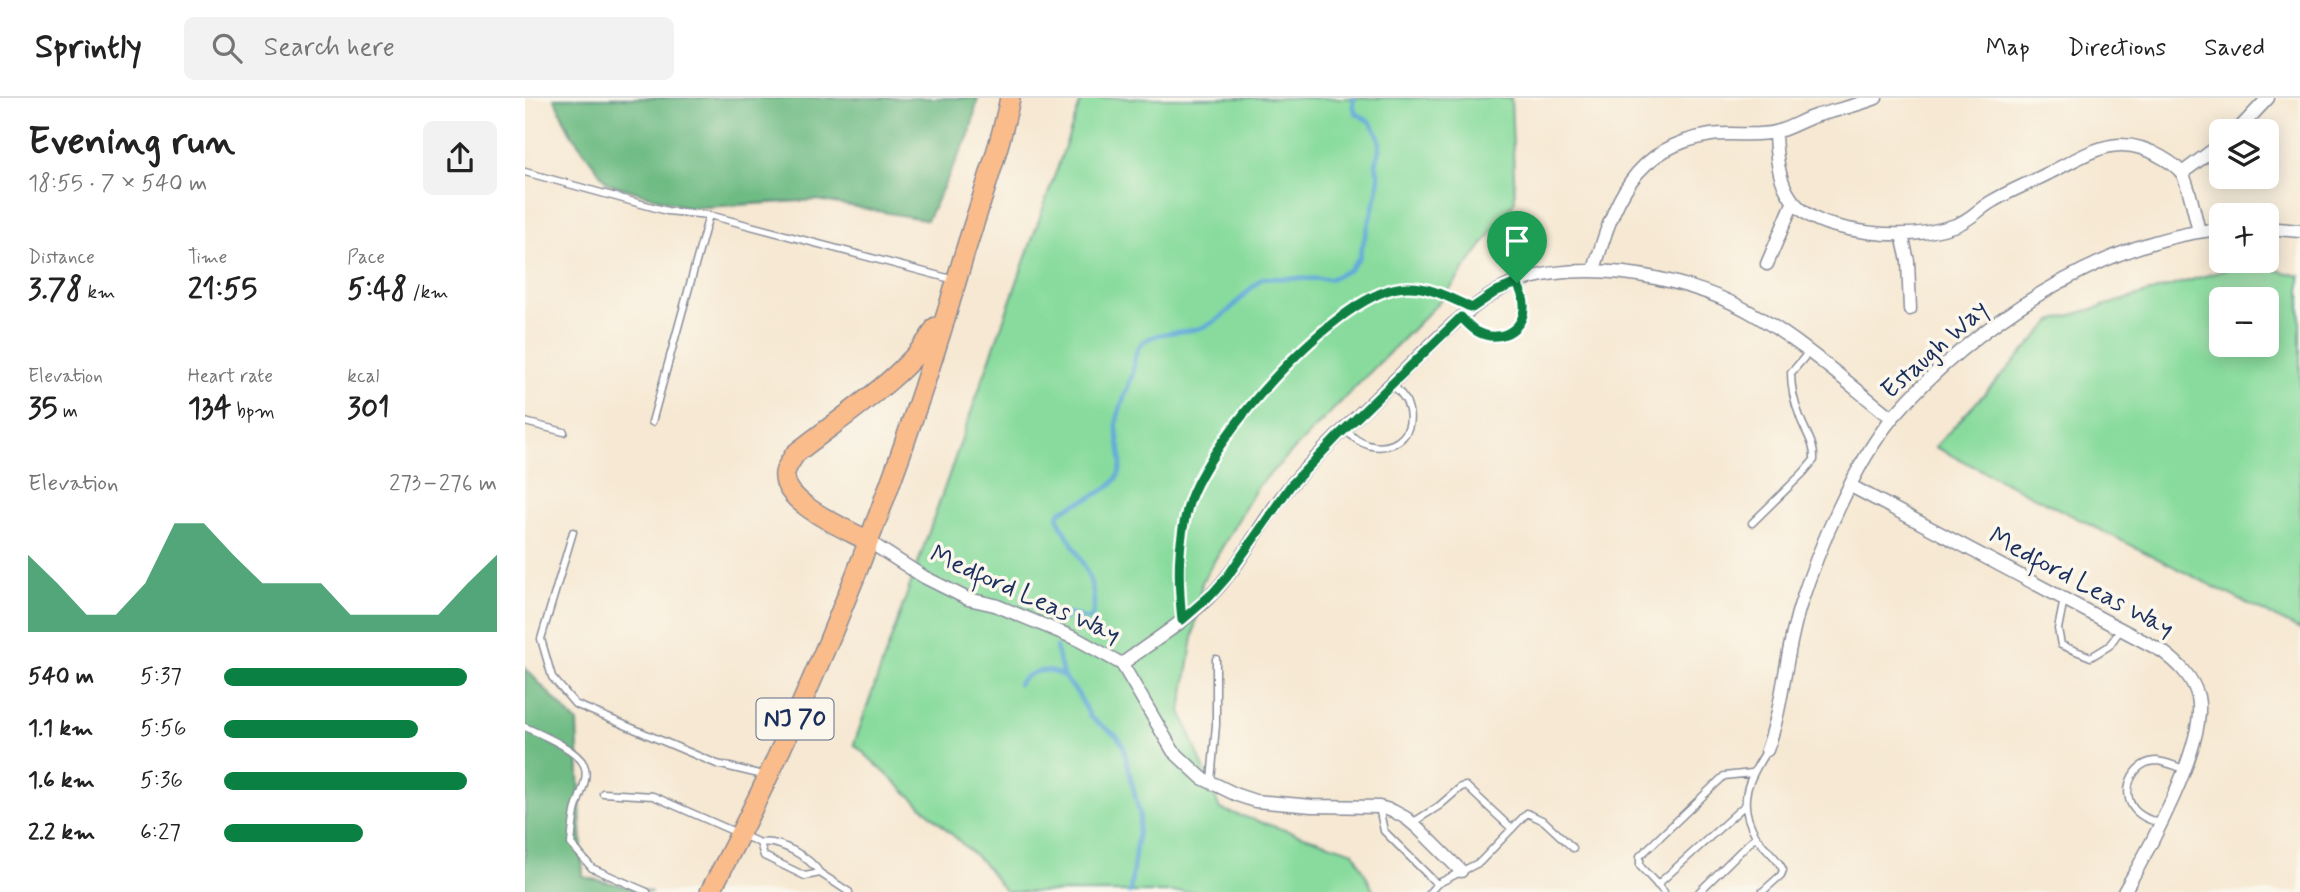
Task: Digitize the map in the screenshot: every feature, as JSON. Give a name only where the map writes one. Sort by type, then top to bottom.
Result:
[{"type":"highway","name":"NJ 70","points":[[710,892],[769,777],[810,686],[868,541],[923,389],[1010,98]]},
{"type":"highway","points":[[868,541],[808,508],[792,494],[785,472],[795,454],[903,368],[928,341],[955,288]]},
{"type":"street","points":[[1594,270],[1607,225],[1617,202],[1631,179],[1650,160],[1675,146],[1700,137],[1728,133],[1775,132],[1816,116],[1877,98]]},
{"type":"street","points":[[2248,119],[2268,98]]},
{"type":"street","points":[[1775,132],[1776,163],[1787,194],[1805,214],[1830,225],[1871,234],[1902,235],[1941,229],[1967,220],[1990,202],[2083,155],[2123,144],[2161,157],[2182,173],[2199,231]]},
{"type":"street","points":[[2182,173],[2209,153]]},
{"type":"street","points":[[1767,264],[1793,202]]},
{"type":"street","points":[[2279,229],[2300,231]]},
{"type":"street","name":"Estaugh Way","points":[[1767,750],[1778,715],[1799,608],[1824,543],[1851,486],[1892,418],[1965,347],[2043,291],[2112,259],[2209,230]]},
{"type":"street","points":[[1902,235],[1908,261],[1910,309]]},
{"type":"street","name":"Medford Leas Way","points":[[868,541],[935,583],[1077,639],[1122,664],[1182,620],[1213,593],[1236,565],[1291,485],[1461,317],[1497,291],[1562,271],[1594,270],[1640,275],[1713,296],[1747,310],[1892,418]]},
{"type":"street","name":"Medford Leas Way","points":[[1851,486],[2174,660],[2193,683],[2200,710],[2199,726],[2160,823],[2124,892]]},
{"type":"street","points":[[1122,664],[1173,751],[1187,766],[1211,783],[1237,795],[1274,804],[1379,807],[1406,818],[1461,871]]},
{"type":"lane","points":[[525,172],[667,211],[709,215],[955,288]]},
{"type":"lane","points":[[652,422],[709,215]]},
{"type":"lane","points":[[1461,317],[1477,332],[1492,337],[1509,334],[1520,323],[1524,301],[1517,283]]},
{"type":"lane","points":[[1182,620],[1179,582],[1181,534],[1189,500],[1237,422],[1276,377],[1310,342],[1349,312],[1382,293],[1404,286],[1425,288],[1472,308]]},
{"type":"lane","points":[[1752,523],[1814,460],[1812,442],[1800,419],[1791,391],[1791,373],[1808,353]]},
{"type":"lane","points":[[1345,429],[1354,439],[1375,449],[1393,444],[1406,434],[1410,422],[1406,400],[1392,383]]},
{"type":"lane","points":[[525,422],[564,432]]},
{"type":"lane","points":[[573,532],[541,639],[552,677],[575,704],[717,764],[769,777]]},
{"type":"lane","points":[[2064,599],[2058,629],[2061,645],[2091,657],[2109,646],[2120,629]]},
{"type":"lane","points":[[1211,783],[1216,725],[1216,659]]},
{"type":"lane","points":[[525,727],[580,758],[585,768],[571,844],[592,868],[647,892]]},
{"type":"lane","points":[[1762,892],[1783,870],[1755,836],[1744,806],[1752,773],[1767,750]]},
{"type":"lane","points":[[2160,823],[2138,814],[2131,804],[2130,780],[2135,770],[2143,763],[2165,762],[2183,769]]},
{"type":"lane","points":[[1664,892],[1640,866],[1640,856],[1724,776],[1752,773]]},
{"type":"lane","points":[[1412,823],[1466,786],[1512,829]]},
{"type":"lane","points":[[603,793],[653,796],[760,843],[770,841],[812,861],[820,873],[849,892]]},
{"type":"lane","points":[[1657,885],[1744,806]]},
{"type":"lane","points":[[1379,807],[1384,831],[1437,884]]},
{"type":"lane","points":[[1430,892],[1437,884],[1480,862],[1527,813],[1543,821],[1573,848]]},
{"type":"lane","points":[[1699,892],[1755,836]]},
{"type":"lane","points":[[760,843],[764,856],[805,876],[820,873]]},
{"type":"green space","points":[[554,98],[978,98],[970,133],[927,220],[817,200],[689,208],[607,183],[570,132]]},
{"type":"green space","points":[[1082,98],[1511,98],[1515,201],[1444,297],[1257,487],[1202,582],[1181,711],[1220,809],[1354,852],[1374,892],[1006,892],[983,863],[854,744]]},
{"type":"green space","points":[[2279,271],[2300,276],[2300,630],[1935,447],[2052,321],[2215,273],[2279,273]]},
{"type":"green space","points":[[525,668],[577,723],[583,877],[652,892],[525,892]]},
{"type":"waterway","points":[[1063,620],[1067,614],[1090,620],[1094,596],[1086,570],[1058,515],[1061,511],[1102,492],[1118,476],[1121,461],[1117,421],[1140,345],[1154,336],[1206,326],[1229,310],[1263,278],[1330,279],[1349,270],[1359,258],[1377,193],[1379,177],[1376,165],[1380,144],[1378,134],[1369,121],[1356,113],[1354,98]]},
{"type":"waterway","points":[[1056,647],[1063,676],[1078,694],[1091,718],[1117,736],[1123,745],[1140,816],[1130,892]]},
{"type":"waterway","points":[[1018,684],[1022,679],[1039,671],[1050,671],[1062,676]]},
{"type":"route","points":[[1517,283],[1524,301],[1520,323],[1509,334],[1492,337],[1477,332],[1461,317],[1291,485],[1227,577],[1199,607],[1182,620],[1179,582],[1181,534],[1189,500],[1237,422],[1310,342],[1349,312],[1382,293],[1404,286],[1425,288],[1472,308],[1497,291],[1517,283]]}]
